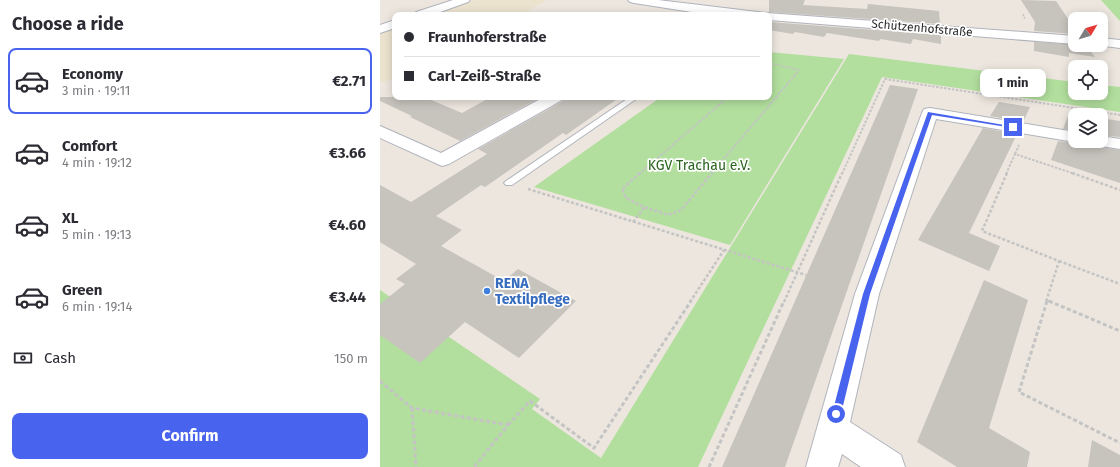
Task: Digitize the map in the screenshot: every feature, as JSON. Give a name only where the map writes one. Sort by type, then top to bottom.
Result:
[{"type":"street","points":[[429,12],[464,0]]},
{"type":"street","points":[[634,0],[701,12]]},
{"type":"street","points":[[708,12],[721,0]]},
{"type":"street","name":"Schützenhofstraße","points":[[772,16],[1068,39]]},
{"type":"street","points":[[380,29],[392,25]]},
{"type":"street","points":[[1108,43],[1120,44]]},
{"type":"street","points":[[380,131],[442,160],[551,100]]},
{"type":"street","points":[[822,467],[867,294],[930,113],[1068,136]]},
{"type":"street","points":[[1108,142],[1120,144]]},
{"type":"street","points":[[833,429],[889,467]]},
{"type":"lane","points":[[509,183],[631,100]]},
{"type":"path","points":[[725,100],[622,189],[626,198],[644,208],[668,215],[681,210],[800,70],[772,64]]},
{"type":"path","points":[[1120,190],[1016,154],[982,231],[1120,284]]},
{"type":"path","points":[[523,188],[806,275]]},
{"type":"path","points":[[633,222],[644,208]]},
{"type":"path","points":[[474,467],[508,425],[530,401],[594,448],[724,250]]},
{"type":"path","points":[[1059,261],[1019,392],[1120,443]]},
{"type":"path","points":[[709,467],[798,272]]},
{"type":"path","points":[[1047,300],[1120,331]]},
{"type":"path","points":[[380,381],[412,408],[508,425]]},
{"type":"path","points":[[412,408],[416,467]]},
{"type":"shaded area","points":[[476,0],[547,0],[525,12],[442,12]]},
{"type":"shaded area","points":[[392,29],[392,79],[380,83],[380,33]]},
{"type":"green space","points":[[1101,0],[1120,0],[1120,21]]},
{"type":"green space","name":"KGV Trachau e.V.","points":[[772,52],[844,59],[730,245],[534,187],[657,100],[772,100]]},
{"type":"green space","points":[[849,54],[1068,81],[1068,100],[1108,100],[1108,86],[1120,87],[1120,112],[1108,110],[1108,108],[1093,108],[882,77],[698,467],[380,467],[380,290],[540,399],[532,409],[601,458]]},
{"type":"building","points":[[769,0],[805,0],[803,5],[867,9],[868,4],[939,11],[940,24],[772,12],[769,12]]},
{"type":"building","points":[[1021,0],[1056,1],[1068,19],[1068,33],[1034,31],[1035,22]]},
{"type":"building","points":[[772,22],[941,35],[941,44],[913,39],[911,44],[880,39],[879,41],[827,33],[824,37],[795,32],[793,34],[772,30]]},
{"type":"building","points":[[1034,42],[1068,44],[1068,52],[1091,52],[1095,57],[1069,53],[1069,57],[1034,51]]},
{"type":"building","points":[[890,85],[918,89],[785,467],[722,467]]},
{"type":"building","points":[[380,97],[392,97],[392,100],[431,100],[462,113],[486,100],[535,100],[460,141],[380,101]]},
{"type":"building","points":[[616,100],[566,135],[563,133],[485,187],[481,185],[436,216],[462,230],[441,246],[504,281],[518,269],[576,301],[519,358],[465,322],[420,363],[380,335],[380,304],[405,284],[396,279],[416,264],[380,242],[380,185],[411,202],[487,154],[478,149],[563,101]]},
{"type":"building","points":[[999,102],[1030,107],[1023,122],[990,116]]},
{"type":"building","points":[[1068,116],[1068,129],[1063,129]]},
{"type":"building","points":[[1108,119],[1120,121],[1120,137],[1108,136]]},
{"type":"building","points":[[983,128],[1017,134],[969,233],[1000,246],[989,271],[918,240]]},
{"type":"building","points":[[1058,141],[1068,142],[1068,148],[1108,148],[1120,150],[1120,183],[1051,160]]},
{"type":"building","points":[[984,280],[1028,300],[989,428],[1030,452],[1027,467],[957,467],[917,442]]},
{"type":"building","points":[[1092,440],[1120,455],[1120,467],[1088,467]]},
{"type":"place","name":"RENA Textilpflege","points":[[487,291]]},
{"type":"route","points":[[836,414],[867,294],[930,113],[1013,127]]}]
